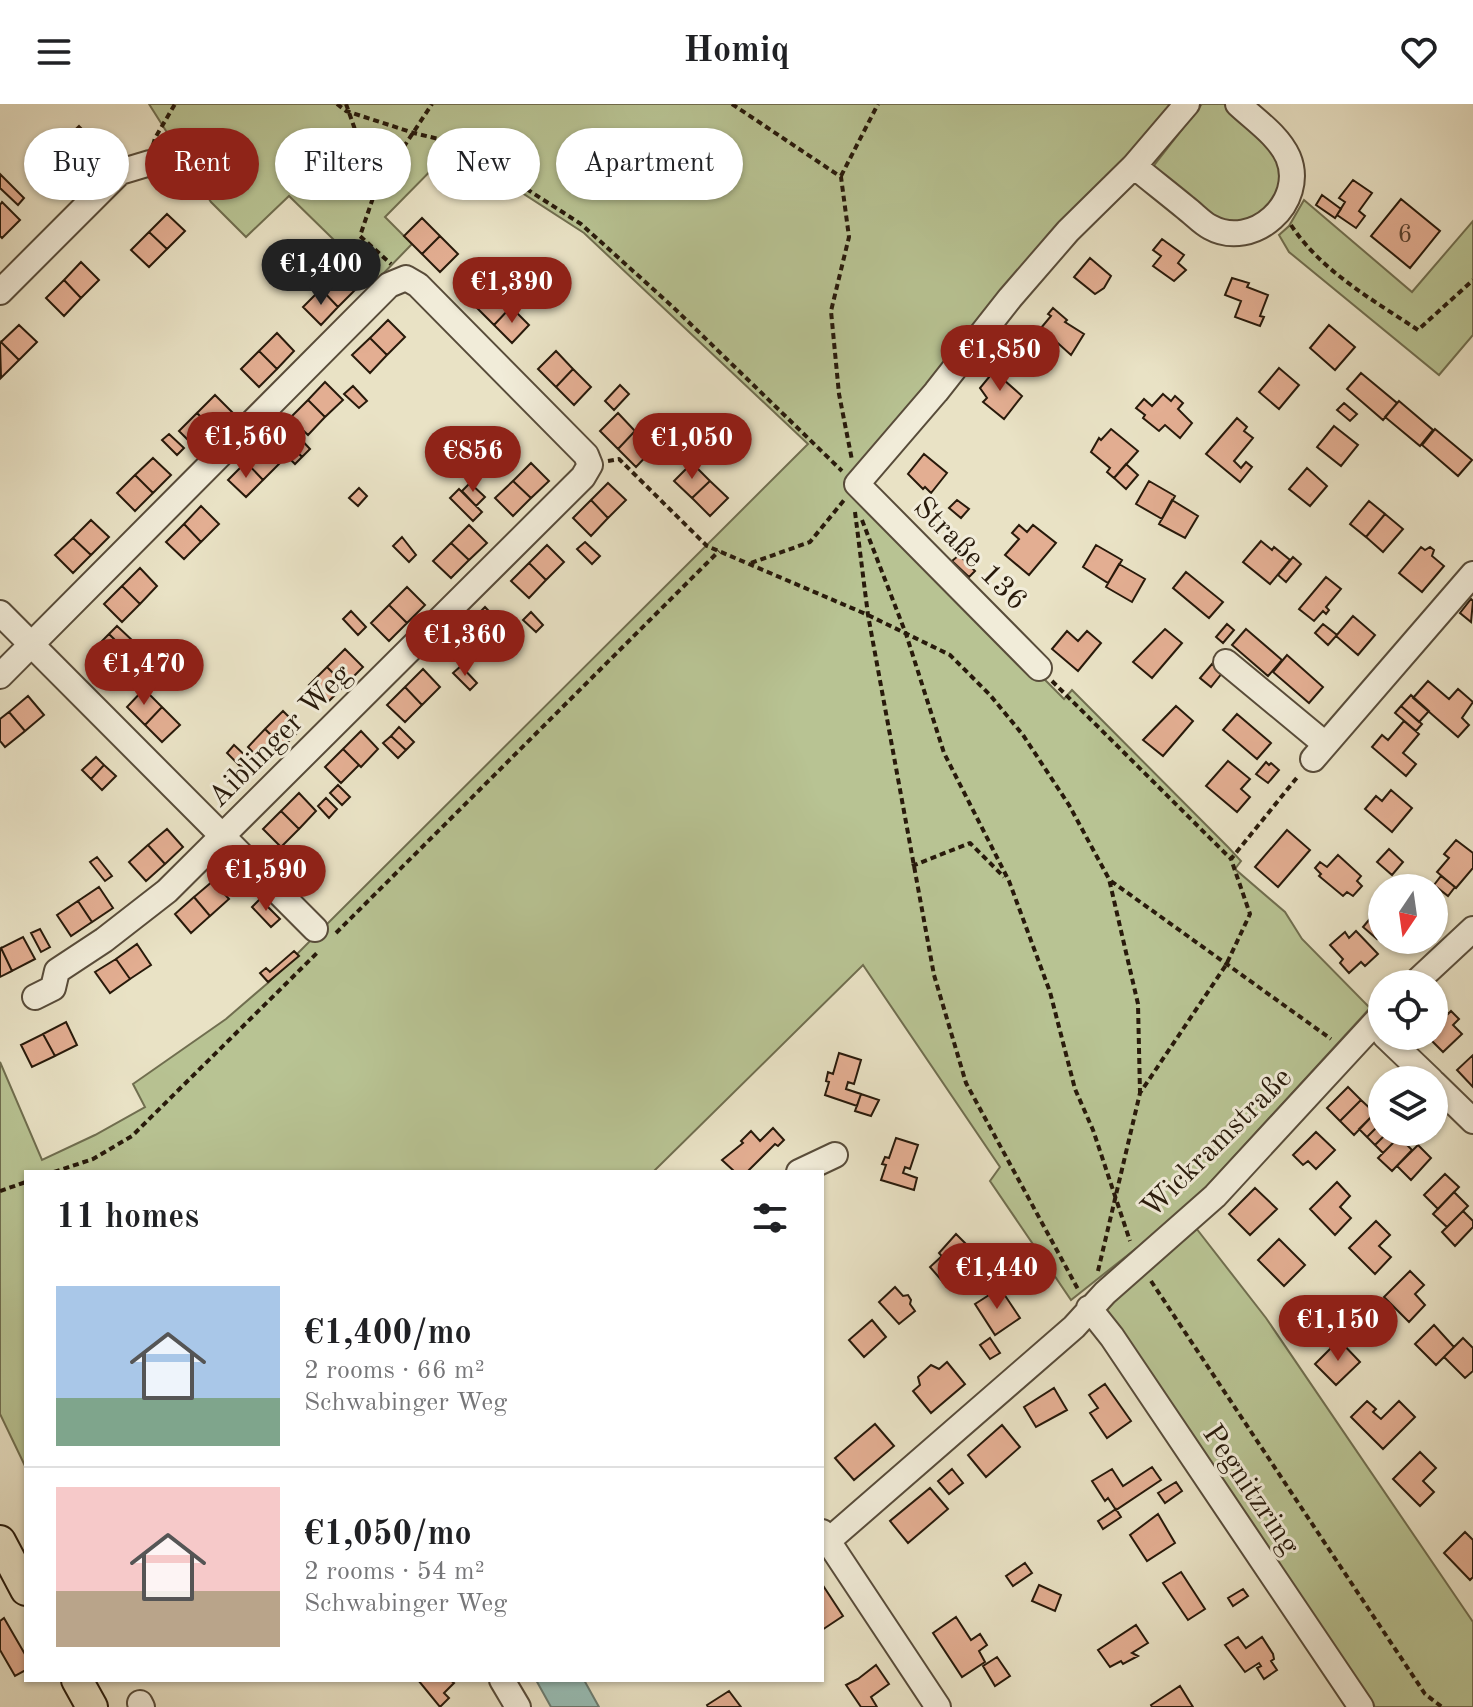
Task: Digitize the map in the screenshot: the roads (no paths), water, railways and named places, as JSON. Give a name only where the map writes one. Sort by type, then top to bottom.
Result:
[{"type":"main road","points":[[0,1541],[24,1586]]},
{"type":"main road","points":[[78,1682],[92,1707]]},
{"type":"street","points":[[1187,104],[1134,166],[1210,228],[1227,233],[1247,232],[1267,223],[1281,210],[1290,193],[1292,176],[1288,159],[1278,141],[1238,104]]},
{"type":"street","points":[[0,292],[120,172],[145,164]]},
{"type":"street","name":"Straße 136","points":[[1039,668],[857,484],[1068,231],[1134,166]]},
{"type":"street","name":"Aiblinger Weg","points":[[32,644],[389,285],[406,278],[418,285],[586,455],[590,465],[583,477],[167,891],[104,940],[57,971],[53,988],[35,997]]},
{"type":"street","points":[[1226,662],[1319,752],[1473,574]]},
{"type":"street","points":[[0,613],[315,929]]},
{"type":"street","points":[[0,676],[32,644]]},
{"type":"street","points":[[1429,970],[1473,929]]},
{"type":"street","name":"Wickramstraße","points":[[825,1536],[1074,1327],[1089,1308],[1215,1196],[1347,1051],[1368,1036]]},
{"type":"street","points":[[1402,1050],[1417,1066]]},
{"type":"street","points":[[1448,1097],[1473,1121]]},
{"type":"street","points":[[803,1170],[835,1155]]},
{"type":"street","name":"Pegnitzring","points":[[1089,1308],[1112,1337],[1361,1707]]},
{"type":"street","points":[[825,1536],[938,1707]]},
{"type":"street","points":[[503,1682],[518,1707]]},
{"type":"water","points":[[537,1682],[585,1682],[599,1707],[551,1707]]}]
